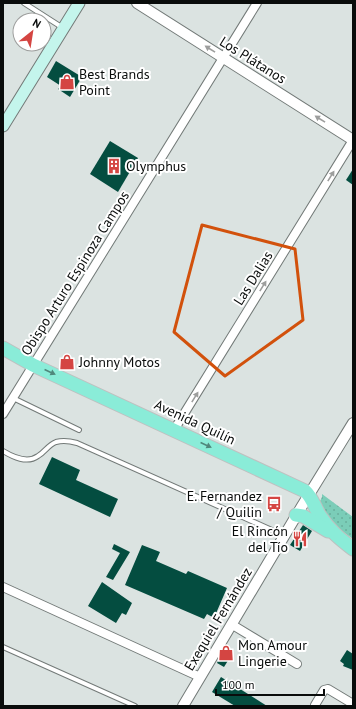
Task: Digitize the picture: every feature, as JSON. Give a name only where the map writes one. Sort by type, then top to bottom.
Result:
[{"type":"main road","points":[[3,126],[79,3]]},
{"type":"main road","name":"Avenida Quilín","points":[[3,348],[33,365],[297,487],[309,495]]},
{"type":"main road","points":[[309,495],[319,515],[332,532]]},
{"type":"main road","points":[[296,516],[303,516],[332,532],[353,549]]},
{"type":"street","name":"Los Plátanos","points":[[137,3],[353,140]]},
{"type":"street","name":"Obispo Arturo Espinoza Campos","points":[[3,414],[5,405],[13,398],[257,3]]},
{"type":"street","name":"Las Dalias","points":[[174,430],[353,140]]},
{"type":"street","name":"Exequiel Fernández","points":[[183,706],[284,535],[353,423]]},
{"type":"street","points":[[3,587],[200,677]]},
{"type":"street","points":[[231,624],[297,664]]},
{"type":"street","points":[[315,704],[324,690],[328,689],[353,704]]},
{"type":"lane","points":[[24,3],[63,28]]},
{"type":"lane","points":[[13,398],[79,430]]},
{"type":"lane","points":[[3,451],[16,458],[33,458],[38,456],[50,445],[57,442],[66,441],[77,443],[284,535]]},
{"type":"lane","points":[[3,647],[135,706]]},
{"type":"highlighted area","points":[[202,225],[295,249],[303,320],[225,376],[174,332]]},
{"type":"green space","points":[[322,494],[353,517],[353,539],[336,527],[319,503]]},
{"type":"building","name":"Best Brands Point","points":[[56,61],[82,77],[70,97],[58,89],[61,86],[47,77]]},
{"type":"building","name":"Olymphus","points":[[110,141],[138,158],[118,192],[90,174]]},
{"type":"building","points":[[353,169],[353,185],[346,180]]},
{"type":"building","points":[[52,457],[80,470],[76,480],[118,499],[110,517],[39,484]]},
{"type":"building","name":"El Rincón del Tío","points":[[303,525],[312,531],[300,551],[290,545]]},
{"type":"building","points":[[114,544],[130,552],[113,580],[106,577],[120,553],[112,549]]},
{"type":"building","points":[[142,545],[160,552],[156,561],[186,574],[188,571],[227,588],[214,618],[207,614],[204,619],[125,585]]},
{"type":"building","points":[[102,582],[132,603],[126,615],[122,613],[116,623],[88,606]]},
{"type":"building","points":[[347,650],[353,654],[353,670],[343,666],[344,664],[340,661]]},
{"type":"building","points":[[221,655],[229,659],[224,667],[217,663]]},
{"type":"building","points":[[221,677],[267,706],[235,706],[212,692]]},
{"type":"place","name":"Best Brands Point","points":[[67,82]]},
{"type":"place","name":"Olymphus","points":[[114,166]]},
{"type":"place","name":"Johnny Motos","points":[[67,362]]},
{"type":"place","name":"E. Fernandez / Quilin","points":[[274,504]]},
{"type":"place","name":"El Rincón del Tío","points":[[300,539]]},
{"type":"place","name":"Mon Amour Lingerie","points":[[226,653]]}]
